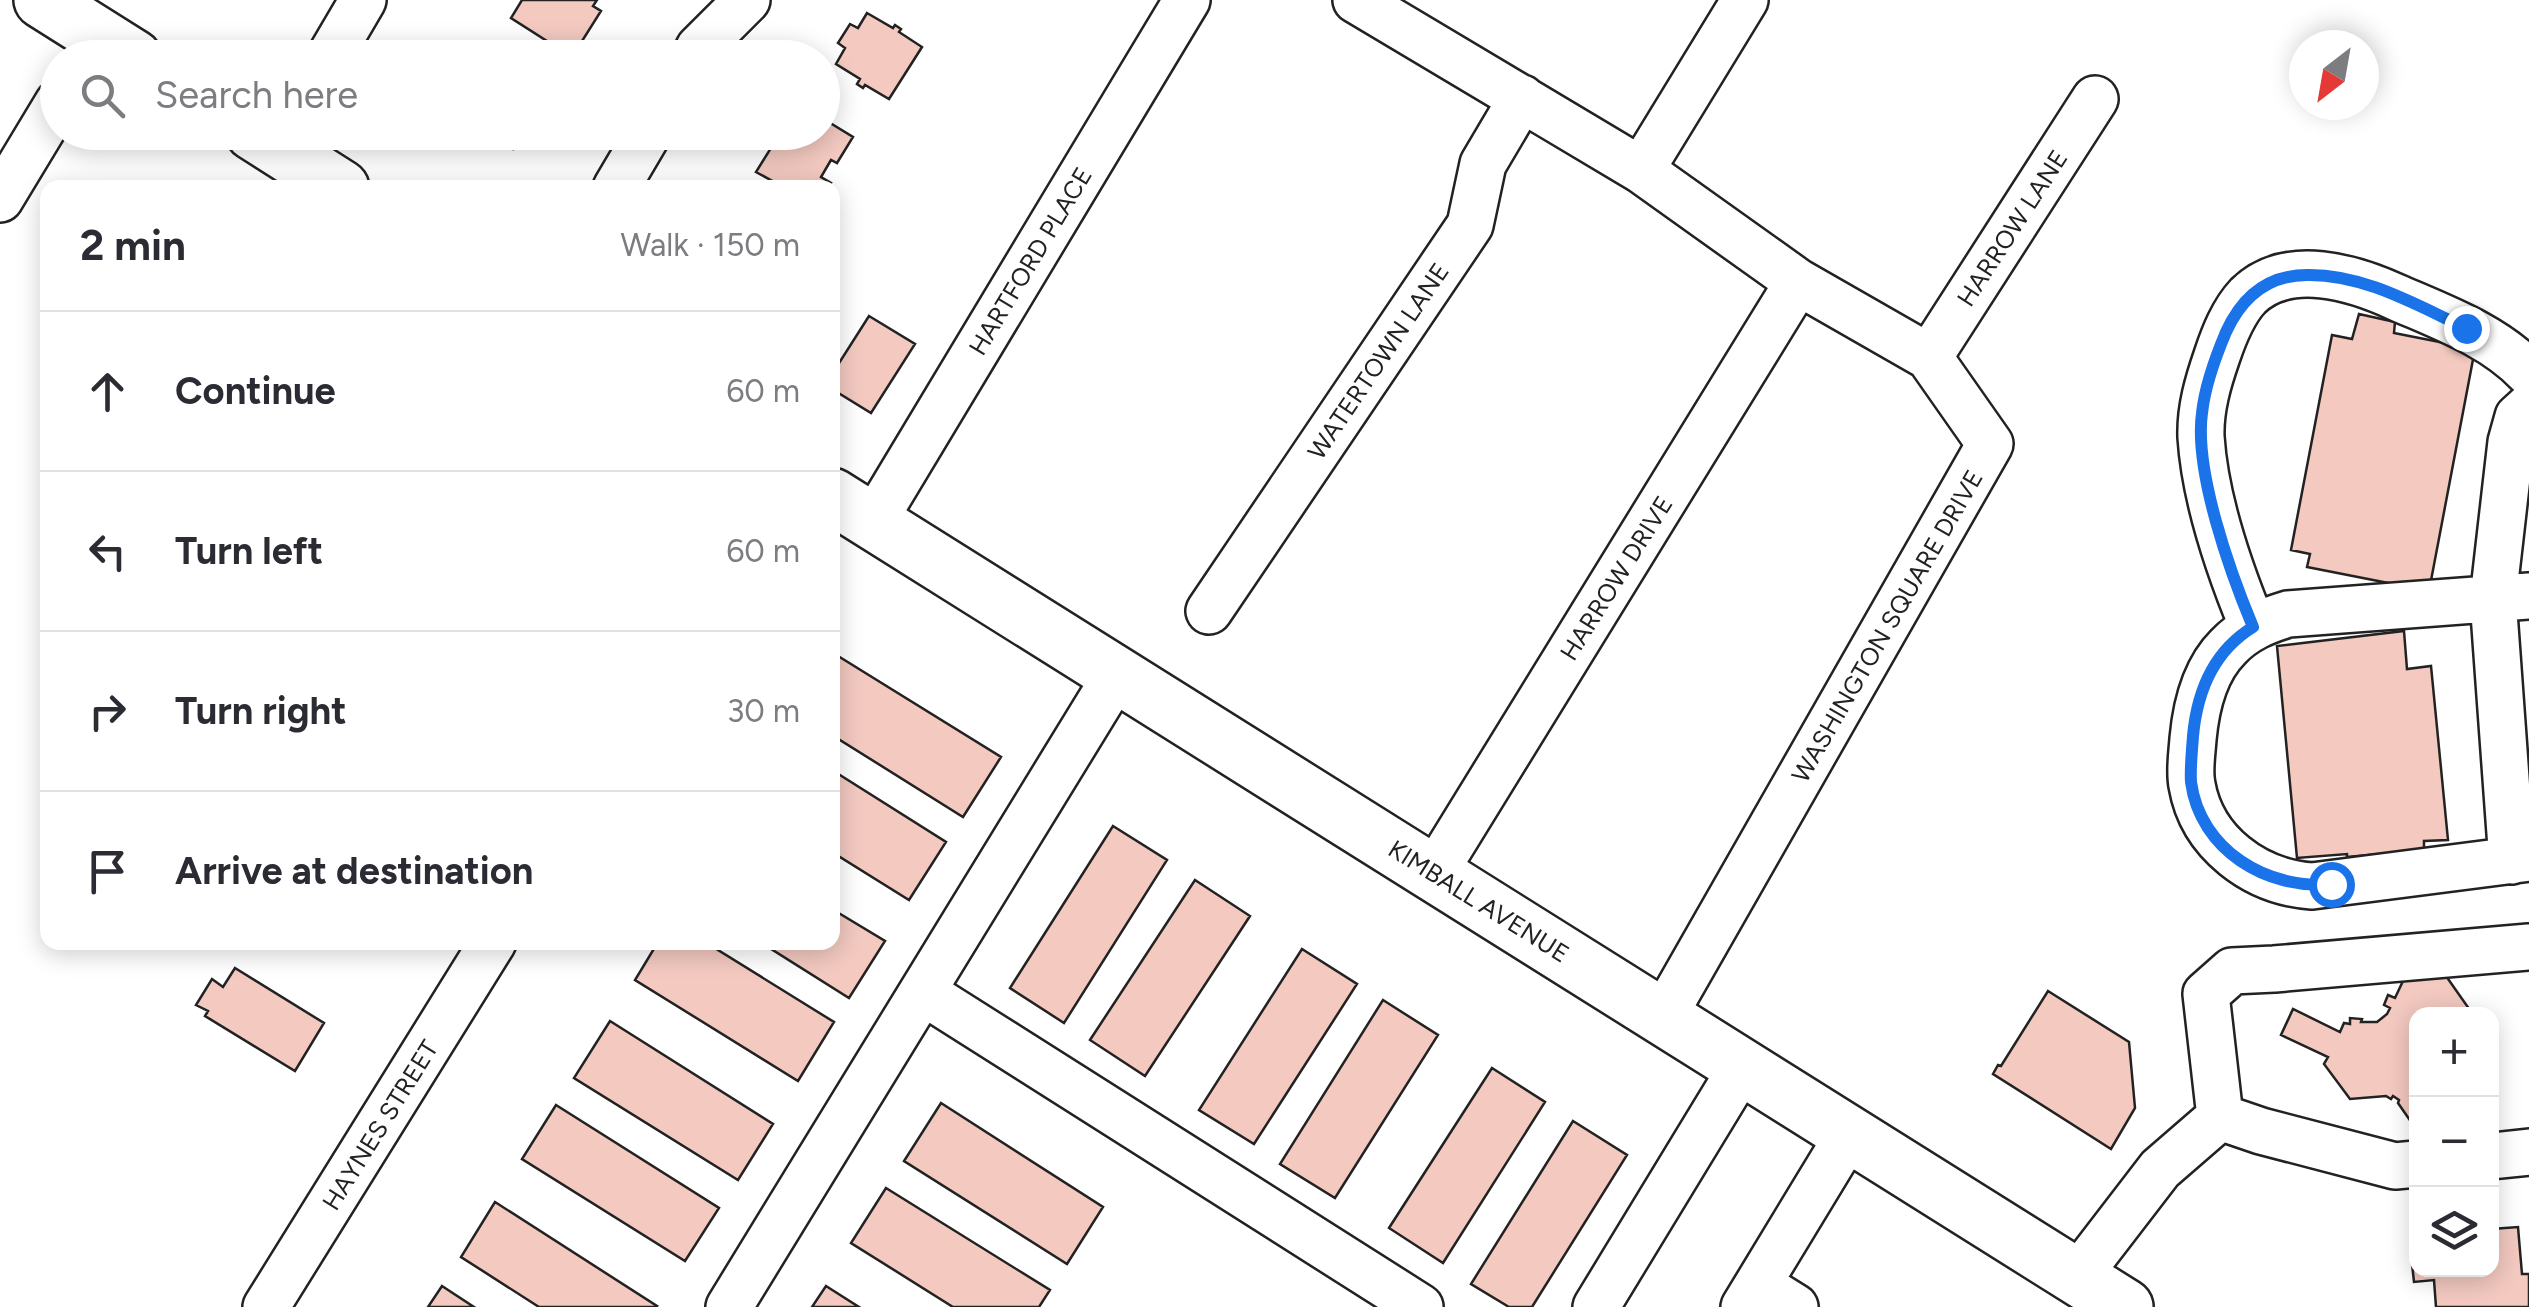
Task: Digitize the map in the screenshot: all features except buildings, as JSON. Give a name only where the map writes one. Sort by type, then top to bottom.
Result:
[{"type":"main road","points":[[42,0],[92,40]]},
{"type":"main road","points":[[289,150],[330,180]]},
{"type":"main road","name":"KIMBALL AVENUE","points":[[853,509],[2124,1307]]},
{"type":"street","points":[[339,40],[362,0]]},
{"type":"street","points":[[708,40],[746,0]]},
{"type":"street","name":"HARTFORD PLACE","points":[[853,509],[1187,0]]},
{"type":"street","name":"WASHINGTON SQUARE DRIVE","points":[[1356,0],[1641,170],[1798,282],[1929,358],[1990,444],[1664,1017]]},
{"type":"street","points":[[1641,170],[1745,0]]},
{"type":"street","name":"WATERTOWN LANE","points":[[1209,611],[1470,224],[1483,164],[1522,98]]},
{"type":"street","name":"HARROW LANE","points":[[1929,358],[2095,99]]},
{"type":"street","points":[[0,199],[40,133]]},
{"type":"street","points":[[621,180],[638,150]]},
{"type":"street","points":[[2253,627],[2210,494],[2201,430],[2213,366],[2233,316],[2247,297],[2279,278],[2307,274],[2367,284],[2466,328],[2529,373]]},
{"type":"street","name":"HARROW DRIVE","points":[[1434,873],[1798,282]]},
{"type":"street","points":[[2511,597],[2288,614],[2253,627],[2225,650],[2197,705],[2191,782],[2198,810],[2221,846],[2267,876],[2312,886],[2520,860],[2511,597],[2511,442],[2518,417],[2529,407]]},
{"type":"street","points":[[729,1307],[1117,674]]},
{"type":"street","points":[[2220,1117],[2206,994],[2232,970],[2529,947]]},
{"type":"street","name":"HAYNES STREET","points":[[266,1307],[488,950]]},
{"type":"street","points":[[922,992],[1420,1307]]},
{"type":"street","points":[[1596,1307],[1742,1067]]},
{"type":"street","points":[[2220,1117],[2276,1135],[2406,1165]]},
{"type":"street","points":[[2077,1278],[2160,1169],[2220,1117]]},
{"type":"street","points":[[1766,1299],[1849,1134]]},
{"type":"street","points":[[2499,1155],[2529,1152]]},
{"type":"route","points":[[2331,884],[2282,882],[2245,864],[2221,846],[2209,830],[2198,810],[2191,782],[2197,705],[2205,683],[2225,650],[2253,627],[2210,494],[2201,442],[2208,383],[2233,316],[2247,297],[2279,278],[2307,274],[2367,284],[2466,328]]}]
